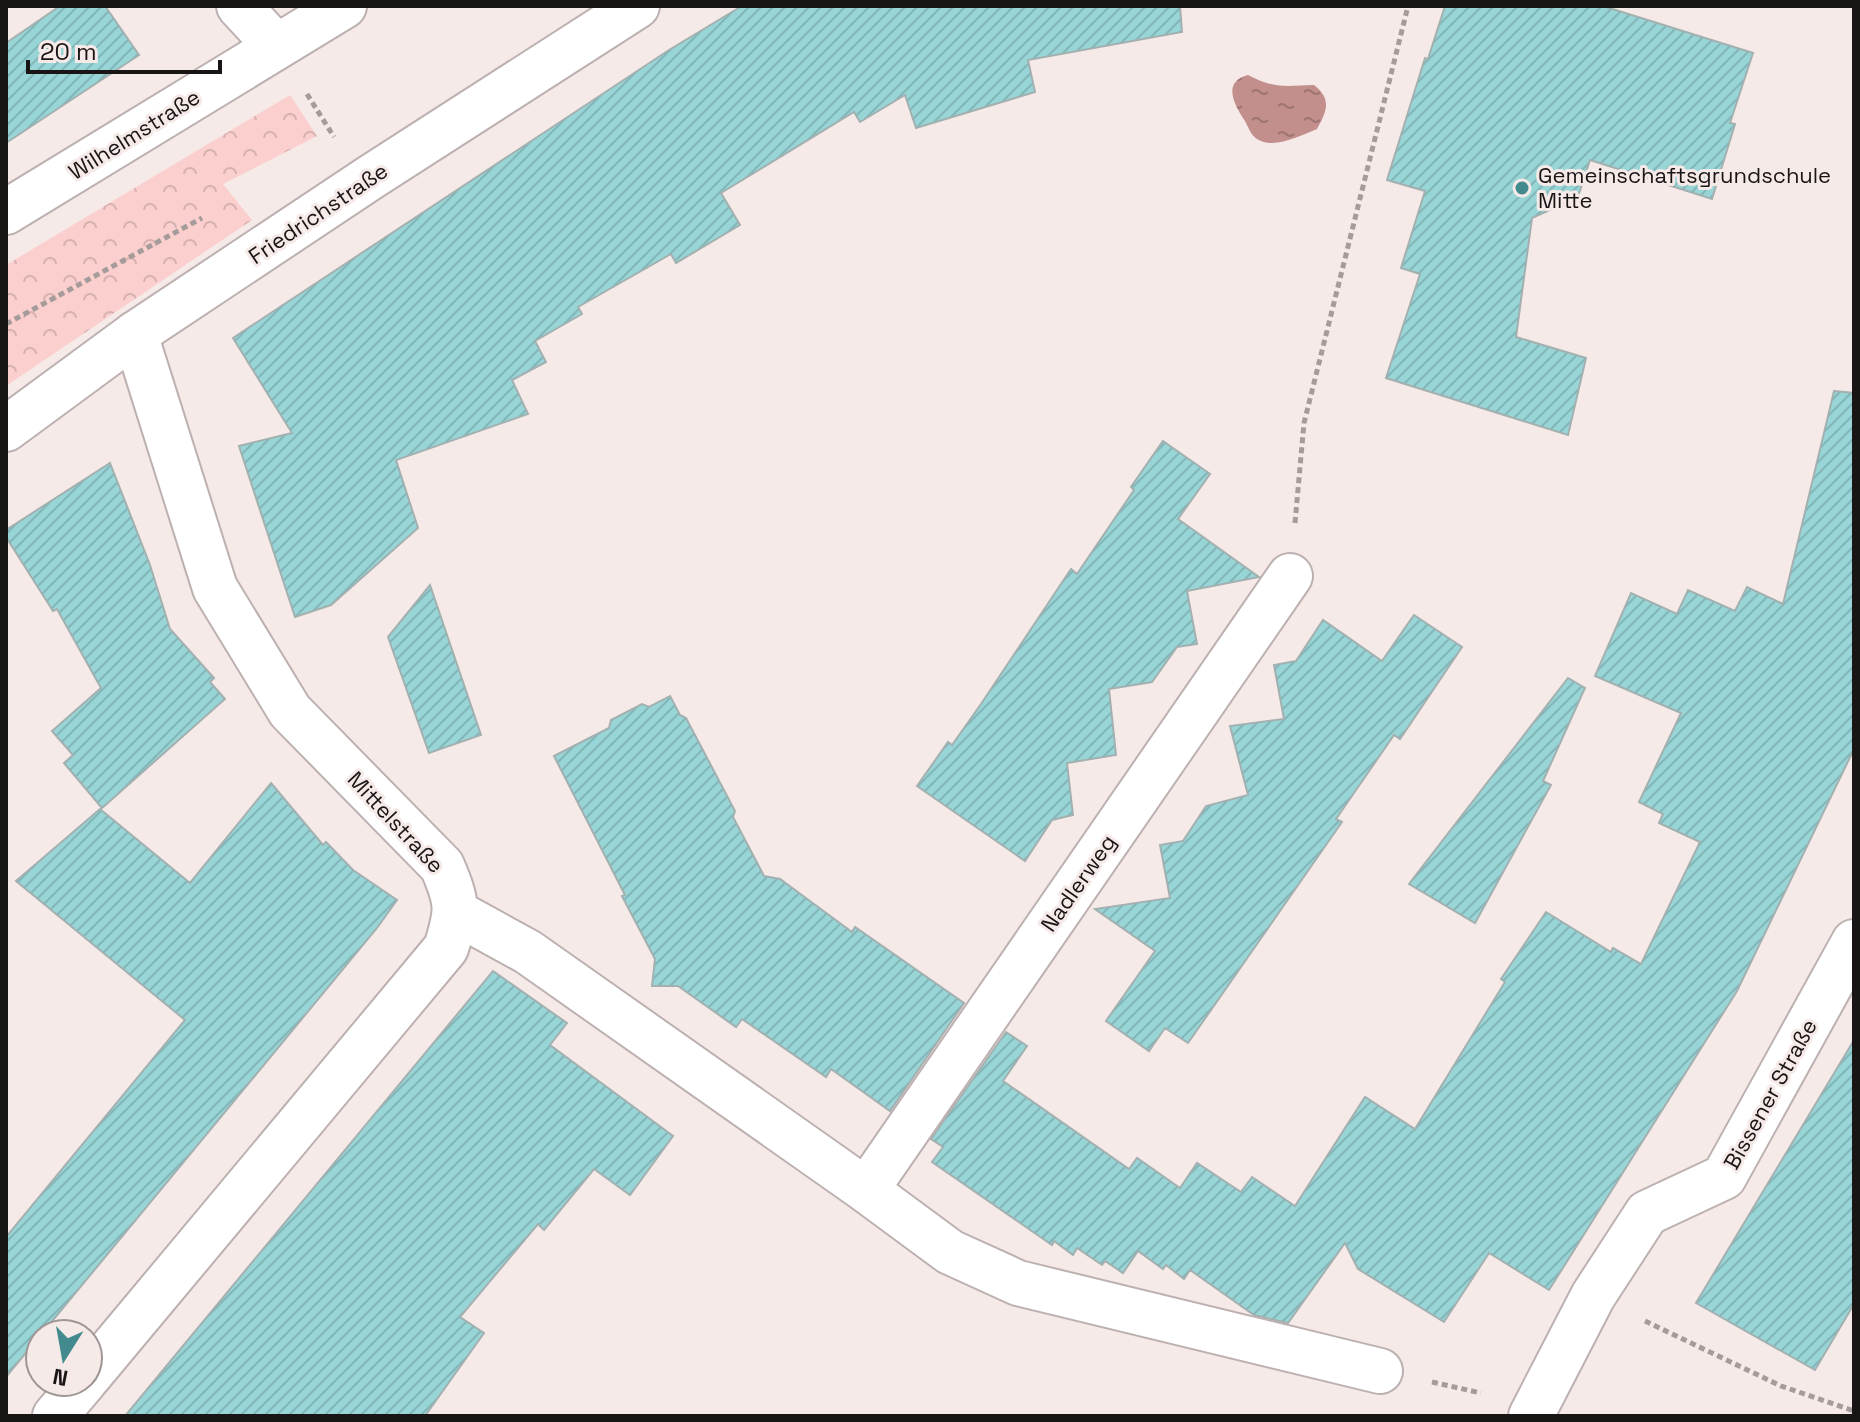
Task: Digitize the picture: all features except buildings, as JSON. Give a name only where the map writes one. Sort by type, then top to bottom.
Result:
[{"type":"street","points":[[239,6],[276,46]]},
{"type":"street","name":"Wilhelmstraße","points":[[6,212],[344,6]]},
{"type":"street","name":"Friedrichstraße","points":[[6,429],[135,334],[637,6]]},
{"type":"street","name":"Mittelstraße","points":[[135,334],[215,588],[290,711],[442,866],[452,888],[457,913]]},
{"type":"street","name":"Nadlerweg","points":[[866,1190],[1290,576]]},
{"type":"street","points":[[104,1358],[446,948],[457,913],[528,952],[950,1252],[1018,1283],[1380,1371]]},
{"type":"street","name":"Bissener Straße","points":[[1534,1411],[1593,1296],[1647,1213],[1724,1177],[1854,942]]},
{"type":"street","points":[[55,1416],[70,1398]]},
{"type":"path","points":[[1290,576],[1304,423],[1408,6]]},
{"type":"path","points":[[1593,1296],[1781,1386],[1854,1411]]},
{"type":"path","points":[[1380,1371],[1534,1411]]},
{"type":"green space","points":[[290,95],[317,136],[223,184],[252,220],[6,386],[6,265]]},
{"type":"water","points":[[1248,75],[1273,85],[1314,85],[1323,95],[1326,106],[1317,129],[1274,143],[1255,138],[1233,95],[1235,83]]},
{"type":"place","name":"Gemeinschaftsgrundschule Mitte","points":[[1522,188]]}]
